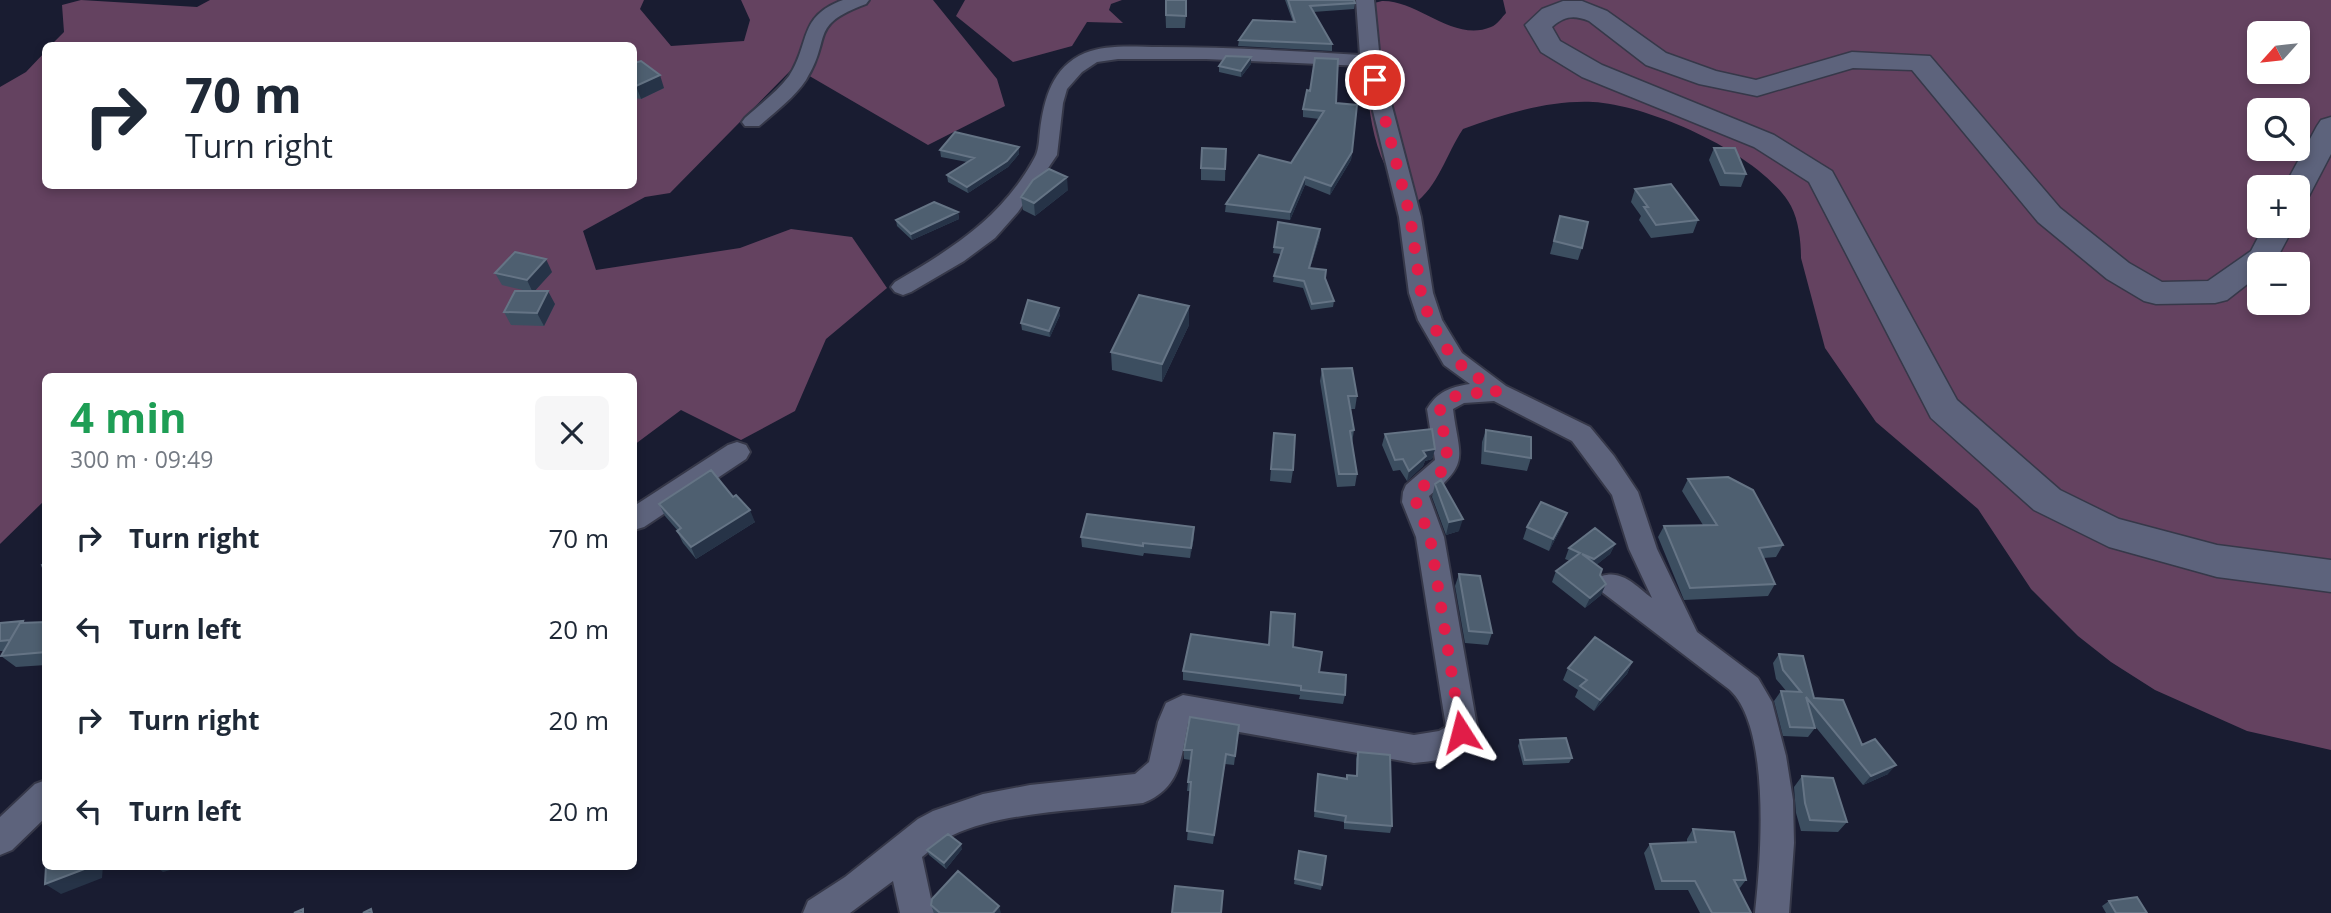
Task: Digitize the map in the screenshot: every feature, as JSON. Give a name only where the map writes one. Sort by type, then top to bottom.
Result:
[{"type":"main road","points":[[2273,238],[2263,257],[2215,292],[2156,293],[2118,271],[2049,215],[1920,62],[1852,60],[1757,88],[1709,78],[1656,59],[1598,16],[1582,9],[1563,9],[1550,14],[1538,25],[1550,46],[1592,72],[1763,141],[1821,177],[1944,409],[2047,500],[2109,532],[2217,561],[2331,576]]},
{"type":"main road","points":[[2305,175],[2331,127]]},
{"type":"street","points":[[752,122],[795,80],[806,63],[813,29],[819,20],[860,0]]},
{"type":"street","points":[[1366,0],[1370,61],[1410,216],[1421,293],[1430,320],[1453,359],[1497,392],[1581,434],[1605,463],[1625,492],[1643,549],[1687,641]]},
{"type":"street","points":[[903,287],[956,256],[987,233],[1010,207],[1047,155],[1053,103],[1058,89],[1075,68],[1092,57],[1118,53],[1206,52],[1370,61]]},
{"type":"street","points":[[820,913],[856,889],[937,826],[983,808],[1030,800],[1143,788],[1163,770],[1173,722],[1177,713],[1183,709],[1414,749],[1454,741],[1461,732],[1430,537],[1416,502],[1416,492],[1442,471],[1448,461],[1440,409],[1443,402],[1452,396],[1497,392]]},
{"type":"street","points":[[637,517],[737,452]]},
{"type":"street","points":[[1612,584],[1687,641],[1696,651],[1746,686],[1757,701],[1776,775],[1780,844],[1772,913]]},
{"type":"street","points":[[0,839],[42,799]]},
{"type":"street","points":[[904,850],[917,913]]},
{"type":"shaded area","points":[[81,0],[197,7],[210,0],[644,0],[640,9],[671,46],[744,41],[750,20],[741,0],[933,0],[997,79],[1005,106],[928,145],[794,67],[670,193],[645,197],[583,231],[596,270],[740,248],[791,229],[852,237],[887,288],[826,339],[795,411],[741,440],[681,410],[637,443],[637,373],[42,373],[42,503],[0,544],[0,87],[26,72],[42,55],[42,189],[637,189],[637,42],[54,42],[64,32],[62,5]]},
{"type":"shaded area","points":[[965,0],[1122,0],[1111,4],[1109,10],[1123,23],[1087,22],[1072,46],[1013,62],[956,16]]},
{"type":"shaded area","points":[[1503,0],[2331,0],[2331,750],[2247,731],[2155,690],[2111,662],[2078,636],[2031,589],[1978,509],[1876,422],[1825,348],[1801,258],[1798,225],[1791,206],[1777,187],[1731,151],[1703,136],[1644,112],[1593,102],[1560,103],[1511,113],[1463,129],[1436,179],[1413,205],[1390,175],[1375,136],[1368,92],[1366,5],[1382,1],[1396,2],[1463,30],[1477,30],[1497,23],[1506,13]]},
{"type":"building","points":[[1166,0],[1186,0],[1186,16],[1166,15]]},
{"type":"building","points":[[1288,0],[1354,0],[1355,3],[1310,6],[1332,44],[1239,40],[1253,20],[1295,22]]},
{"type":"building","points":[[1226,56],[1251,57],[1241,71],[1219,66]]},
{"type":"building","points":[[1315,58],[1338,59],[1336,103],[1357,105],[1352,152],[1331,186],[1305,177],[1290,212],[1226,204],[1259,155],[1291,163],[1324,111],[1303,109],[1307,90],[1310,91]]},
{"type":"building","points":[[641,61],[660,75],[637,86],[637,62]]},
{"type":"building","points":[[955,132],[1019,147],[1007,161],[967,187],[947,175],[974,158],[940,150]]},
{"type":"building","points":[[1202,148],[1226,149],[1225,169],[1201,168]]},
{"type":"building","points":[[1714,148],[1735,148],[1746,174],[1725,173]]},
{"type":"building","points":[[1049,169],[1067,177],[1034,203],[1021,197],[1033,180]]},
{"type":"building","points":[[1671,184],[1698,220],[1656,225],[1644,207],[1648,207],[1635,189]]},
{"type":"building","points":[[934,202],[958,212],[911,234],[896,220]]},
{"type":"building","points":[[1560,216],[1588,222],[1582,248],[1554,241]]},
{"type":"building","points":[[1278,222],[1320,229],[1309,268],[1326,270],[1325,278],[1334,301],[1312,304],[1304,281],[1274,276],[1283,248],[1274,247]]},
{"type":"building","points":[[515,252],[546,259],[527,280],[495,273]]},
{"type":"building","points":[[515,291],[548,291],[537,313],[504,312]]},
{"type":"building","points":[[1139,295],[1189,306],[1162,364],[1111,352]]},
{"type":"building","points":[[1028,300],[1059,308],[1049,331],[1021,323]]},
{"type":"building","points":[[1352,368],[1357,396],[1348,396],[1357,474],[1339,474],[1322,369]]},
{"type":"building","points":[[1432,429],[1435,449],[1423,451],[1426,456],[1409,471],[1403,459],[1395,460],[1385,434]]},
{"type":"building","points":[[1486,430],[1531,437],[1531,458],[1485,451]]},
{"type":"building","points":[[1274,433],[1295,435],[1293,470],[1271,469]]},
{"type":"building","points":[[711,470],[733,497],[736,495],[750,510],[691,547],[677,531],[681,528],[659,504]]},
{"type":"building","points":[[1728,477],[1753,490],[1783,545],[1759,548],[1775,584],[1690,588],[1664,526],[1717,525],[1688,479]]},
{"type":"building","points":[[1441,480],[1463,519],[1449,522],[1435,484]]},
{"type":"building","points":[[1541,502],[1567,513],[1553,539],[1527,527]]},
{"type":"building","points":[[1087,514],[1194,527],[1191,548],[1143,543],[1143,546],[1081,537]]},
{"type":"building","points":[[1595,528],[1615,544],[1594,559],[1582,554],[1602,569],[1600,575],[1606,584],[1590,598],[1556,571],[1580,553],[1569,548]]},
{"type":"building","points":[[1459,574],[1480,576],[1492,633],[1469,631]]},
{"type":"building","points":[[1271,612],[1295,614],[1293,647],[1322,652],[1319,672],[1346,675],[1345,695],[1301,690],[1301,686],[1183,671],[1191,634],[1269,645]]},
{"type":"building","points":[[23,621],[10,640],[0,641],[0,623]]},
{"type":"building","points":[[42,622],[42,652],[1,656],[20,623]]},
{"type":"building","points":[[1595,637],[1632,662],[1600,700],[1580,686],[1587,680],[1568,668]]},
{"type":"building","points":[[1779,654],[1803,656],[1814,698],[1843,700],[1862,745],[1875,739],[1896,765],[1871,776],[1806,697],[1815,728],[1790,727],[1781,691],[1801,692],[1783,670]]},
{"type":"building","points":[[1190,717],[1239,725],[1235,756],[1226,754],[1214,835],[1187,831],[1192,750],[1184,750]]},
{"type":"building","points":[[1566,738],[1572,758],[1525,760],[1520,740]]},
{"type":"building","points":[[1358,752],[1390,755],[1392,826],[1345,822],[1346,816],[1315,811],[1318,774],[1347,779],[1347,775],[1357,776]]},
{"type":"building","points":[[1802,776],[1833,778],[1847,822],[1810,820]]},
{"type":"building","points":[[1693,829],[1734,832],[1746,880],[1734,880],[1751,913],[1712,913],[1695,881],[1662,881],[1650,844],[1696,842]]},
{"type":"building","points":[[948,834],[961,844],[944,863],[927,850]]},
{"type":"building","points":[[1299,851],[1326,856],[1322,885],[1295,879]]},
{"type":"building","points":[[46,870],[82,870],[45,884]]},
{"type":"building","points":[[958,871],[999,906],[993,913],[940,913],[931,905],[932,899]]},
{"type":"building","points":[[1175,886],[1223,891],[1221,913],[1172,913]]},
{"type":"building","points":[[2137,897],[2147,913],[2116,913],[2109,901]]},
{"type":"route","points":[[1375,80],[1410,216],[1421,293],[1430,320],[1453,359],[1497,392],[1452,396],[1443,402],[1440,409],[1448,461],[1442,471],[1416,492],[1416,502],[1430,537],[1461,732]]}]
